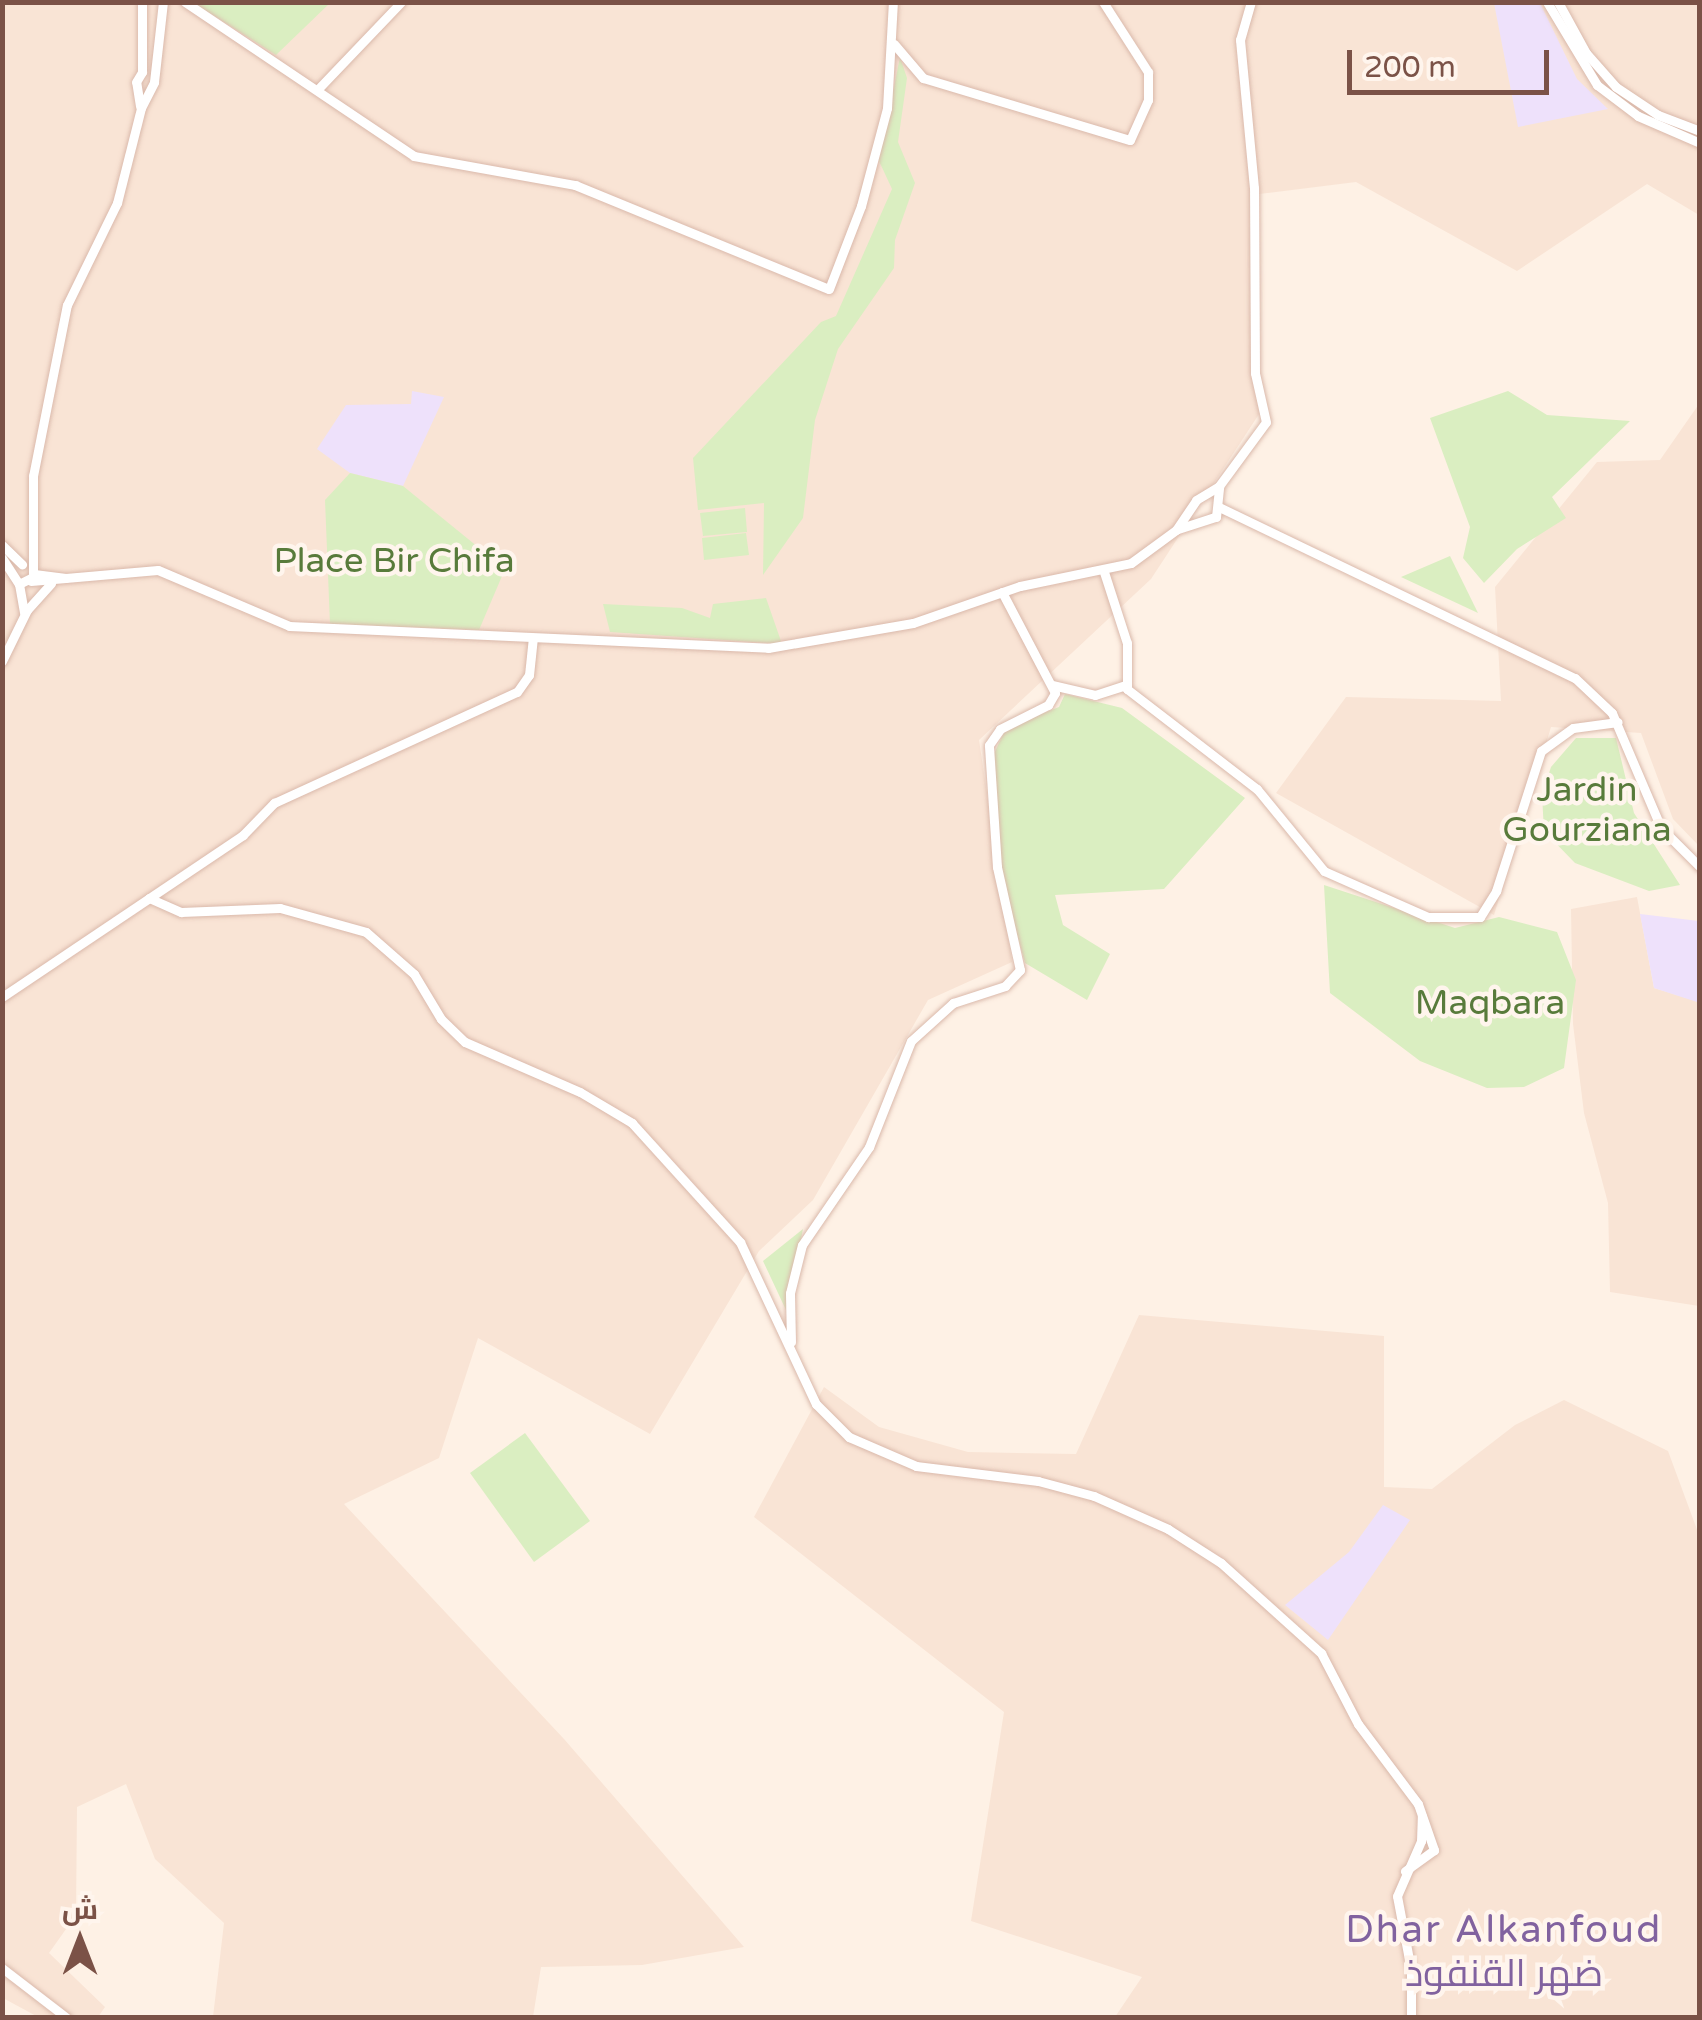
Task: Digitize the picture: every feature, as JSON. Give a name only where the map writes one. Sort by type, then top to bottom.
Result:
[{"type":"street","points":[[142,2],[144,88]]},
{"type":"street","points":[[26,613],[26,574],[44,402],[67,305],[117,203],[162,2]]},
{"type":"street","points":[[185,2],[414,156],[575,186],[830,289],[870,176],[894,44],[892,2]]},
{"type":"street","points":[[318,89],[400,2]]},
{"type":"street","points":[[894,44],[923,78],[1130,140],[1148,100],[1148,72],[1103,2]]},
{"type":"street","points":[[1176,530],[1253,447],[1268,410],[1255,373],[1254,188],[1240,40],[1251,2]]},
{"type":"street","points":[[1546,2],[1598,85],[1638,116],[1700,144]]},
{"type":"street","points":[[1558,2],[1592,61],[1616,87],[1650,111],[1700,131]]},
{"type":"street","points":[[1215,511],[1219,486]]},
{"type":"street","points":[[1206,495],[1215,511]]},
{"type":"street","points":[[1193,509],[1244,520],[1574,678],[1618,722],[1662,828],[1700,867]]},
{"type":"street","points":[[2,558],[26,574],[52,583],[158,570],[289,626],[791,648],[913,623],[1002,592],[1104,572],[1131,563],[1176,530],[1215,511]]},
{"type":"street","points":[[2,546],[26,574],[68,579]]},
{"type":"street","points":[[1104,572],[1127,643],[1125,686]]},
{"type":"street","points":[[2,661],[26,613],[52,583]]},
{"type":"street","points":[[792,1350],[790,1293],[802,1245],[868,1147],[911,1040],[953,1003],[1004,986],[1020,970],[997,867],[989,745],[1000,729],[1052,702],[1052,685],[1002,592]]},
{"type":"street","points":[[2,997],[243,835],[274,803],[517,692],[529,674],[533,639]]},
{"type":"street","points":[[1052,685],[1095,695],[1125,686]]},
{"type":"street","points":[[1125,686],[1264,795],[1329,874],[1421,915],[1479,918],[1496,891],[1540,751],[1573,728],[1618,722]]},
{"type":"street","points":[[148,898],[176,912],[266,906],[366,932],[414,974],[441,1019],[466,1042],[580,1092],[650,1138],[744,1248],[819,1409],[866,1446],[916,1466],[1080,1491],[1151,1520],[1221,1563],[1321,1652],[1358,1724],[1422,1816],[1424,1846],[1405,1871],[1396,1908],[1411,1970],[1410,2018]]},
{"type":"street","points":[[2,1968],[68,2018]]},
{"type":"shaded area","points":[[3,3],[1699,3],[1699,215],[1647,184],[1517,271],[1356,182],[1259,194],[1257,374],[1265,405],[1151,579],[979,740],[1012,962],[928,1000],[813,1200],[759,1251],[650,1434],[478,1338],[439,1458],[344,1504],[564,1739],[744,1947],[642,1965],[541,1967],[533,2017],[213,2017],[224,1923],[155,1859],[126,1784],[77,1807],[76,1915],[49,1953],[105,2007],[98,2017],[38,2017],[3,1998]]},
{"type":"shaded area","points":[[1494,3],[1540,3],[1577,79],[1608,109],[1518,127]]},
{"type":"shaded area","points":[[412,391],[444,397],[403,486],[350,473],[317,449],[346,405],[411,404]]},
{"type":"shaded area","points":[[1699,404],[1699,846],[1673,819],[1641,733],[1551,727],[1494,915],[1276,793],[1346,697],[1501,701],[1495,587],[1597,462],[1660,460]]},
{"type":"shaded area","points":[[1637,897],[1654,988],[1696,1001],[1699,993],[1699,1306],[1610,1292],[1608,1203],[1584,1113],[1573,1024],[1571,909]]},
{"type":"shaded area","points":[[1640,914],[1699,921],[1697,1002],[1654,988]]},
{"type":"shaded area","points":[[1139,1315],[1384,1336],[1384,1487],[1432,1489],[1515,1425],[1564,1400],[1668,1451],[1699,1535],[1699,2017],[1115,2017],[1142,1977],[971,1921],[1004,1712],[754,1517],[824,1387],[879,1427],[968,1452],[1076,1454]]},
{"type":"shaded area","points":[[1383,1505],[1410,1520],[1328,1640],[1285,1605],[1349,1552]]},
{"type":"green space","points":[[194,3],[330,3],[276,55]]},
{"type":"green space","points":[[900,57],[907,78],[898,142],[915,183],[895,240],[894,268],[838,349],[815,420],[803,518],[763,575],[764,503],[698,510],[693,458],[821,322],[836,316],[892,189],[879,161]]},
{"type":"green space","points":[[1508,391],[1547,415],[1630,421],[1552,497],[1566,518],[1517,549],[1484,583],[1463,558],[1470,527],[1430,418]]},
{"type":"green space","name":"Place Bir Chifa","points":[[350,473],[403,486],[505,569],[479,630],[330,624],[325,500]]},
{"type":"green space","points":[[745,508],[747,532],[703,536],[700,513]]},
{"type":"green space","points":[[746,533],[749,555],[704,560],[702,538]]},
{"type":"green space","points":[[1450,556],[1478,613],[1401,577]]},
{"type":"green space","points":[[766,598],[782,644],[610,632],[603,604],[682,608],[710,618],[713,604]]},
{"type":"green space","points":[[1065,694],[1122,708],[1245,798],[1164,889],[1055,895],[1063,925],[1110,954],[1087,1000],[1025,963],[1001,876],[991,760],[1006,728],[1059,707]]},
{"type":"green space","name":"Jardin Gourziana","points":[[1576,738],[1616,738],[1634,813],[1680,885],[1649,891],[1575,863],[1544,831],[1542,795],[1551,767]]},
{"type":"green space","name":"Maqbara","points":[[1324,885],[1455,928],[1499,917],[1557,932],[1576,980],[1564,1068],[1524,1087],[1487,1088],[1420,1061],[1330,993]]},
{"type":"green space","points":[[803,1229],[786,1310],[763,1261]]},
{"type":"green space","points":[[525,1433],[590,1521],[534,1562],[470,1473]]},
{"type":"district","name":"Dhar Alkanfoud ضهر القنفوذ","points":[[1504,1953]]}]
